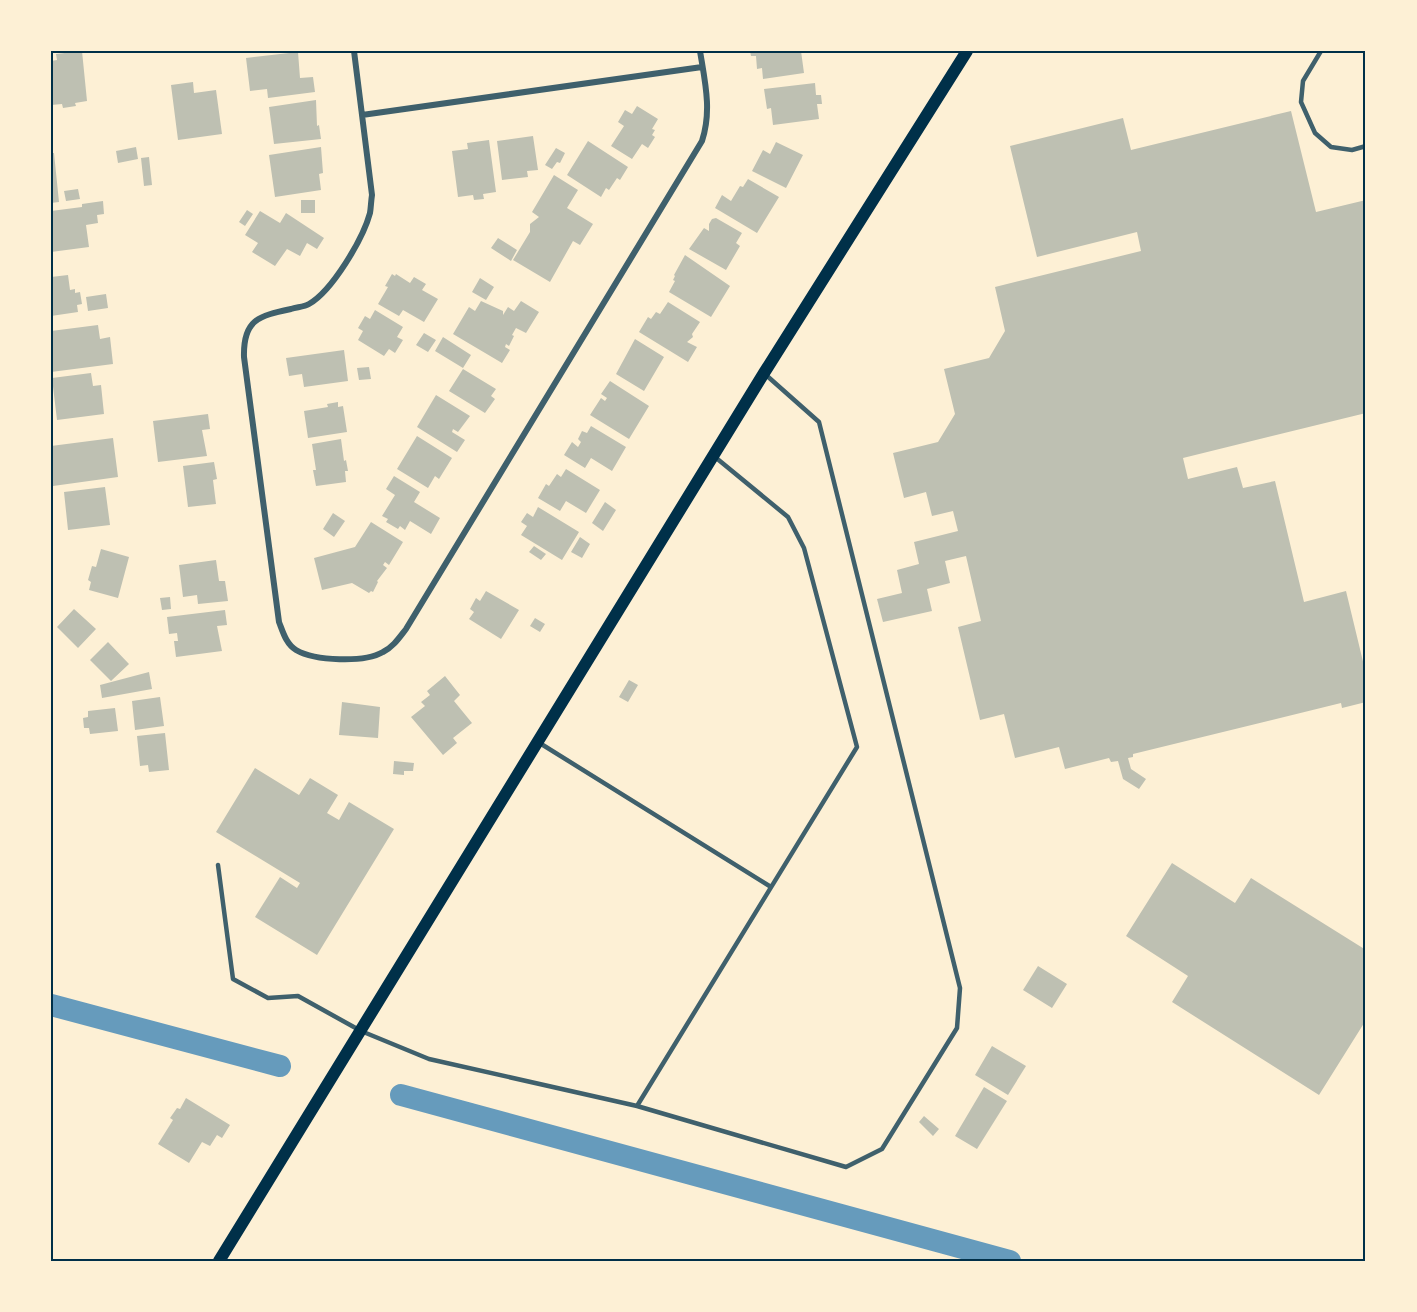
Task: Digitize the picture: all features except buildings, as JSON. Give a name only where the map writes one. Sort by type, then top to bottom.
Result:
[{"type":"main road","points":[[219,1261],[764,373],[967,51]]},
{"type":"street","points":[[354,51],[372,195],[370,214],[356,244],[321,295],[307,305],[259,317],[248,327],[244,341],[244,357],[279,622],[285,638],[296,650],[328,659],[365,658],[382,653],[392,647],[406,629],[702,141],[708,124],[708,107],[700,51]]},
{"type":"street","points":[[362,115],[702,67]]},
{"type":"lane","points":[[1322,51],[1303,81],[1301,102],[1316,133],[1331,147],[1353,150],[1366,146]]},
{"type":"lane","points":[[218,865],[233,979],[268,998],[298,996],[361,1031],[429,1059],[637,1106],[846,1167],[882,1149],[957,1028],[960,988],[819,422],[764,373]]},
{"type":"lane","points":[[637,1106],[857,747],[804,549],[788,517],[714,456]]},
{"type":"lane","points":[[538,742],[771,887]]},
{"type":"waterway","points":[[51,1005],[280,1066]]},
{"type":"waterway","points":[[401,1095],[1010,1261]]}]
